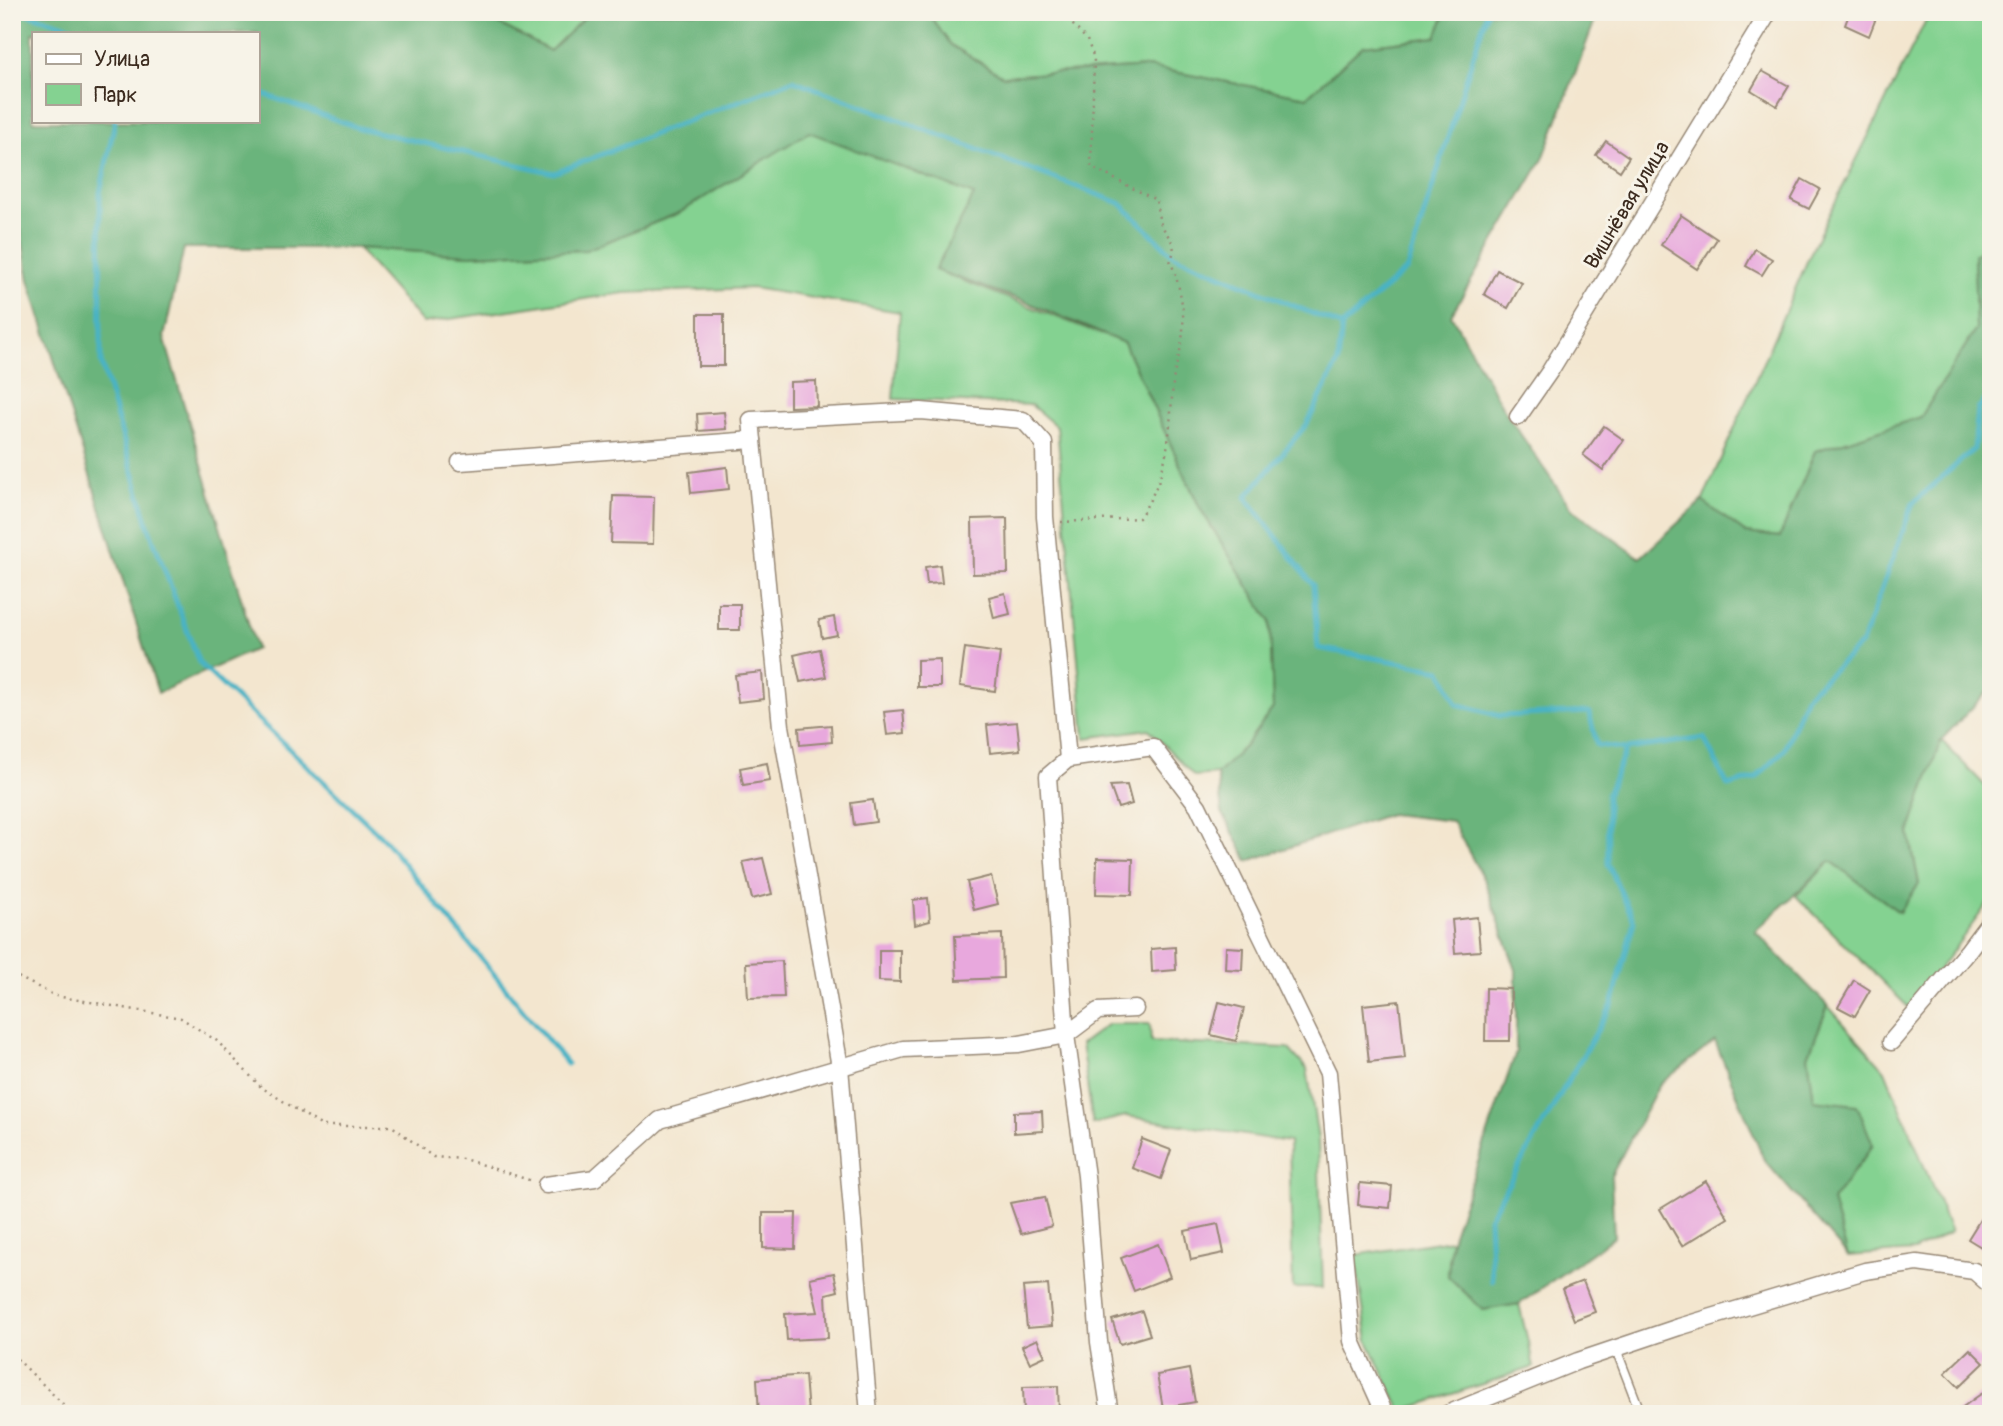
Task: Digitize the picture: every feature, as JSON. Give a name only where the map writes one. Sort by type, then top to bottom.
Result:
[{"type":"street","name":"Вишнёвая улица","points":[[1518,417],[1550,371],[1769,12]]},
{"type":"street","points":[[869,1414],[840,1067],[781,726],[751,420],[921,411],[1023,420],[1044,443],[1045,517],[1068,759]]},
{"type":"street","points":[[460,462],[753,440]]},
{"type":"street","points":[[1110,1414],[1099,1342],[1086,1176],[1066,1035],[1048,776],[1068,759],[1153,747],[1198,806],[1328,1073],[1352,1341],[1385,1414]]},
{"type":"street","points":[[1891,1042],[1991,920]]},
{"type":"street","points":[[546,1185],[595,1178],[660,1120],[903,1049],[1019,1044],[1066,1035],[1098,1011],[1135,1009]]},
{"type":"street","points":[[1452,1413],[1616,1349],[1865,1271],[1917,1263],[1974,1271],[1991,1286]]},
{"type":"lane","points":[[1616,1349],[1641,1414]]},
{"type":"path","points":[[1045,517],[1063,523],[1139,518],[1156,493],[1167,462],[1173,381],[1182,338],[1181,292],[1170,261],[1174,255],[1172,239],[1160,223],[1156,200],[1091,167],[1094,58],[1087,40],[1072,24],[1070,12]]},
{"type":"path","points":[[12,974],[56,996],[181,1018],[218,1041],[261,1087],[322,1126],[392,1126],[433,1157],[464,1159],[546,1185]]},
{"type":"path","points":[[12,1353],[73,1414]]},
{"type":"green space","points":[[12,12],[477,12],[550,51],[590,12],[927,12],[951,45],[1003,76],[1148,67],[1307,97],[1363,46],[1436,37],[1446,12],[1598,12],[1543,159],[1451,315],[1504,410],[1571,508],[1640,558],[1702,501],[1746,533],[1780,537],[1815,451],[1921,417],[1976,329],[1974,255],[1991,245],[1991,688],[1941,740],[1909,833],[1919,884],[1899,912],[1831,861],[1755,931],[1828,1006],[1808,1056],[1814,1100],[1857,1105],[1873,1145],[1832,1201],[1848,1256],[1764,1160],[1715,1041],[1659,1085],[1611,1176],[1614,1237],[1519,1304],[1483,1310],[1448,1276],[1451,1240],[1516,1052],[1516,970],[1485,882],[1452,821],[1390,814],[1248,861],[1222,812],[1217,774],[1245,746],[1273,708],[1270,621],[1200,508],[1124,343],[1024,301],[935,270],[974,195],[809,132],[679,213],[586,250],[470,255],[357,248],[184,248],[164,337],[256,649],[158,693],[29,280],[12,180]]},
{"type":"green space","points":[[477,12],[590,12],[550,51]]},
{"type":"green space","points":[[927,12],[1446,12],[1436,37],[1363,46],[1307,97],[1148,67],[1003,76],[951,45]]},
{"type":"green space","points":[[1930,12],[1991,12],[1991,245],[1974,255],[1976,329],[1921,417],[1815,451],[1780,537],[1746,533],[1702,502],[1816,241]]},
{"type":"green space","points":[[809,131],[975,195],[935,270],[1124,343],[1200,508],[1270,621],[1273,708],[1245,746],[1217,774],[1194,776],[1149,729],[1085,738],[1057,427],[1031,405],[893,399],[900,312],[752,288],[624,293],[423,323],[357,248],[470,255],[586,250],[679,213]]},
{"type":"green space","points":[[1941,740],[1991,792],[1991,899],[1910,1009],[1796,896],[1831,861],[1899,912],[1919,884],[1909,833]]},
{"type":"green space","points":[[1828,1006],[1885,1070],[1951,1232],[1914,1251],[1848,1256],[1832,1201],[1873,1145],[1814,1100],[1808,1056]]},
{"type":"green space","points":[[1108,1024],[1150,1024],[1151,1042],[1288,1048],[1307,1069],[1318,1139],[1323,1288],[1293,1288],[1289,1142],[1126,1116],[1093,1124],[1081,1044]]},
{"type":"green space","points":[[1451,1240],[1448,1276],[1483,1310],[1519,1304],[1534,1367],[1401,1411],[1368,1341],[1355,1255]]},
{"type":"building","points":[[1850,12],[1862,12],[1876,18],[1869,36],[1845,25]]},
{"type":"building","points":[[1762,71],[1789,86],[1777,106],[1751,90]]},
{"type":"building","points":[[1606,141],[1629,157],[1620,171],[1596,155]]},
{"type":"building","points":[[1802,179],[1820,189],[1809,209],[1791,200]]},
{"type":"building","points":[[1681,215],[1717,239],[1697,269],[1661,245]]},
{"type":"building","points":[[1755,249],[1772,259],[1762,275],[1746,266]]},
{"type":"building","points":[[1497,270],[1522,283],[1508,308],[1484,294]]},
{"type":"building","points":[[698,314],[724,314],[724,366],[698,366]]},
{"type":"building","points":[[816,381],[817,406],[790,407],[790,382]]},
{"type":"building","points":[[724,412],[726,429],[698,431],[697,414]]},
{"type":"building","points":[[1604,426],[1624,440],[1603,470],[1583,455]]},
{"type":"building","points":[[727,467],[729,489],[691,493],[689,472]]},
{"type":"building","points":[[613,496],[654,497],[653,544],[611,543]]},
{"type":"building","points":[[1007,518],[1008,573],[973,574],[972,519]]},
{"type":"building","points":[[940,565],[942,583],[927,584],[925,567]]},
{"type":"building","points":[[1005,593],[1010,614],[994,618],[989,597]]},
{"type":"building","points":[[719,604],[740,604],[740,630],[719,630]]},
{"type":"building","points":[[834,617],[837,635],[822,638],[819,620]]},
{"type":"building","points":[[965,648],[1000,653],[995,691],[960,686]]},
{"type":"building","points":[[820,649],[826,677],[800,682],[794,655]]},
{"type":"building","points":[[940,659],[940,687],[917,687],[917,660]]},
{"type":"building","points":[[762,672],[764,699],[738,702],[735,675]]},
{"type":"building","points":[[903,710],[905,733],[887,735],[884,712]]},
{"type":"building","points":[[1017,722],[1020,750],[990,753],[987,725]]},
{"type":"building","points":[[831,725],[832,742],[800,745],[799,728]]},
{"type":"building","points":[[767,763],[770,781],[743,785],[740,768]]},
{"type":"building","points":[[1127,785],[1132,804],[1118,808],[1110,786]]},
{"type":"building","points":[[873,800],[876,822],[854,825],[851,803]]},
{"type":"building","points":[[763,858],[772,894],[752,899],[743,862]]},
{"type":"building","points":[[1097,858],[1133,859],[1132,895],[1096,894]]},
{"type":"building","points":[[991,876],[998,904],[974,910],[967,882]]},
{"type":"building","points":[[928,898],[930,921],[915,925],[913,900]]},
{"type":"building","points":[[1477,917],[1480,951],[1455,953],[1452,920]]},
{"type":"building","points":[[1002,934],[1003,978],[957,980],[955,936]]},
{"type":"building","points":[[1175,947],[1176,970],[1152,972],[1151,949]]},
{"type":"building","points":[[1226,947],[1243,948],[1242,970],[1225,969]]},
{"type":"building","points":[[879,950],[900,950],[900,982],[879,981]]},
{"type":"building","points":[[782,961],[784,997],[748,998],[746,963]]},
{"type":"building","points":[[1854,980],[1870,990],[1855,1016],[1838,1007]]},
{"type":"building","points":[[1486,988],[1511,989],[1510,1041],[1485,1041]]},
{"type":"building","points":[[1399,1001],[1405,1058],[1369,1062],[1363,1005]]},
{"type":"building","points":[[1219,1002],[1244,1008],[1236,1041],[1211,1035]]},
{"type":"building","points":[[1042,1111],[1043,1131],[1014,1133],[1014,1112]]},
{"type":"building","points":[[1142,1139],[1171,1150],[1161,1179],[1132,1168]]},
{"type":"building","points":[[1706,1181],[1728,1218],[1682,1246],[1660,1209]]},
{"type":"building","points":[[1360,1183],[1392,1186],[1390,1208],[1358,1205]]},
{"type":"building","points":[[1045,1197],[1052,1226],[1021,1234],[1010,1203]]},
{"type":"building","points":[[1991,1202],[1991,1253],[1968,1239]]},
{"type":"building","points":[[763,1213],[796,1213],[795,1249],[763,1248]]},
{"type":"building","points":[[1218,1224],[1224,1253],[1191,1260],[1185,1231]]},
{"type":"building","points":[[1158,1244],[1170,1277],[1134,1291],[1121,1258]]},
{"type":"building","points":[[834,1273],[838,1291],[826,1294],[828,1338],[787,1340],[785,1314],[818,1312],[810,1278]]},
{"type":"building","points":[[1583,1281],[1595,1312],[1574,1320],[1562,1289]]},
{"type":"building","points":[[1048,1285],[1052,1326],[1027,1328],[1023,1287]]},
{"type":"building","points":[[1142,1311],[1150,1335],[1120,1344],[1112,1320]]},
{"type":"building","points":[[1037,1339],[1045,1356],[1030,1363],[1022,1346]]},
{"type":"building","points":[[1970,1349],[1984,1363],[1959,1387],[1945,1373]]},
{"type":"building","points":[[1189,1369],[1195,1402],[1163,1408],[1157,1375]]},
{"type":"building","points":[[805,1375],[808,1414],[759,1414],[757,1379]]},
{"type":"building","points":[[1058,1386],[1059,1414],[1024,1414],[1023,1387]]},
{"type":"building","points":[[1991,1388],[1991,1414],[1953,1414],[1978,1396]]},
{"type":"waterway","points":[[22,12],[88,32]]},
{"type":"waterway","points":[[1342,326],[1407,269],[1487,12]]},
{"type":"waterway","points":[[259,93],[359,128],[554,173],[793,80],[1120,203],[1173,255],[1342,326],[1338,362],[1307,424],[1246,497],[1313,585],[1318,648],[1441,670],[1457,704],[1500,716],[1589,712],[1597,745],[1626,749],[1704,738],[1728,786],[1756,778],[1784,750],[1806,696],[1862,643],[1913,503],[1974,449],[1978,409],[1991,394]]},
{"type":"waterway","points":[[115,122],[100,193],[101,362],[149,528],[199,663],[384,839],[567,1064]]},
{"type":"waterway","points":[[1492,1281],[1489,1218],[1612,1005],[1634,921],[1608,864],[1607,795],[1626,749]]}]
